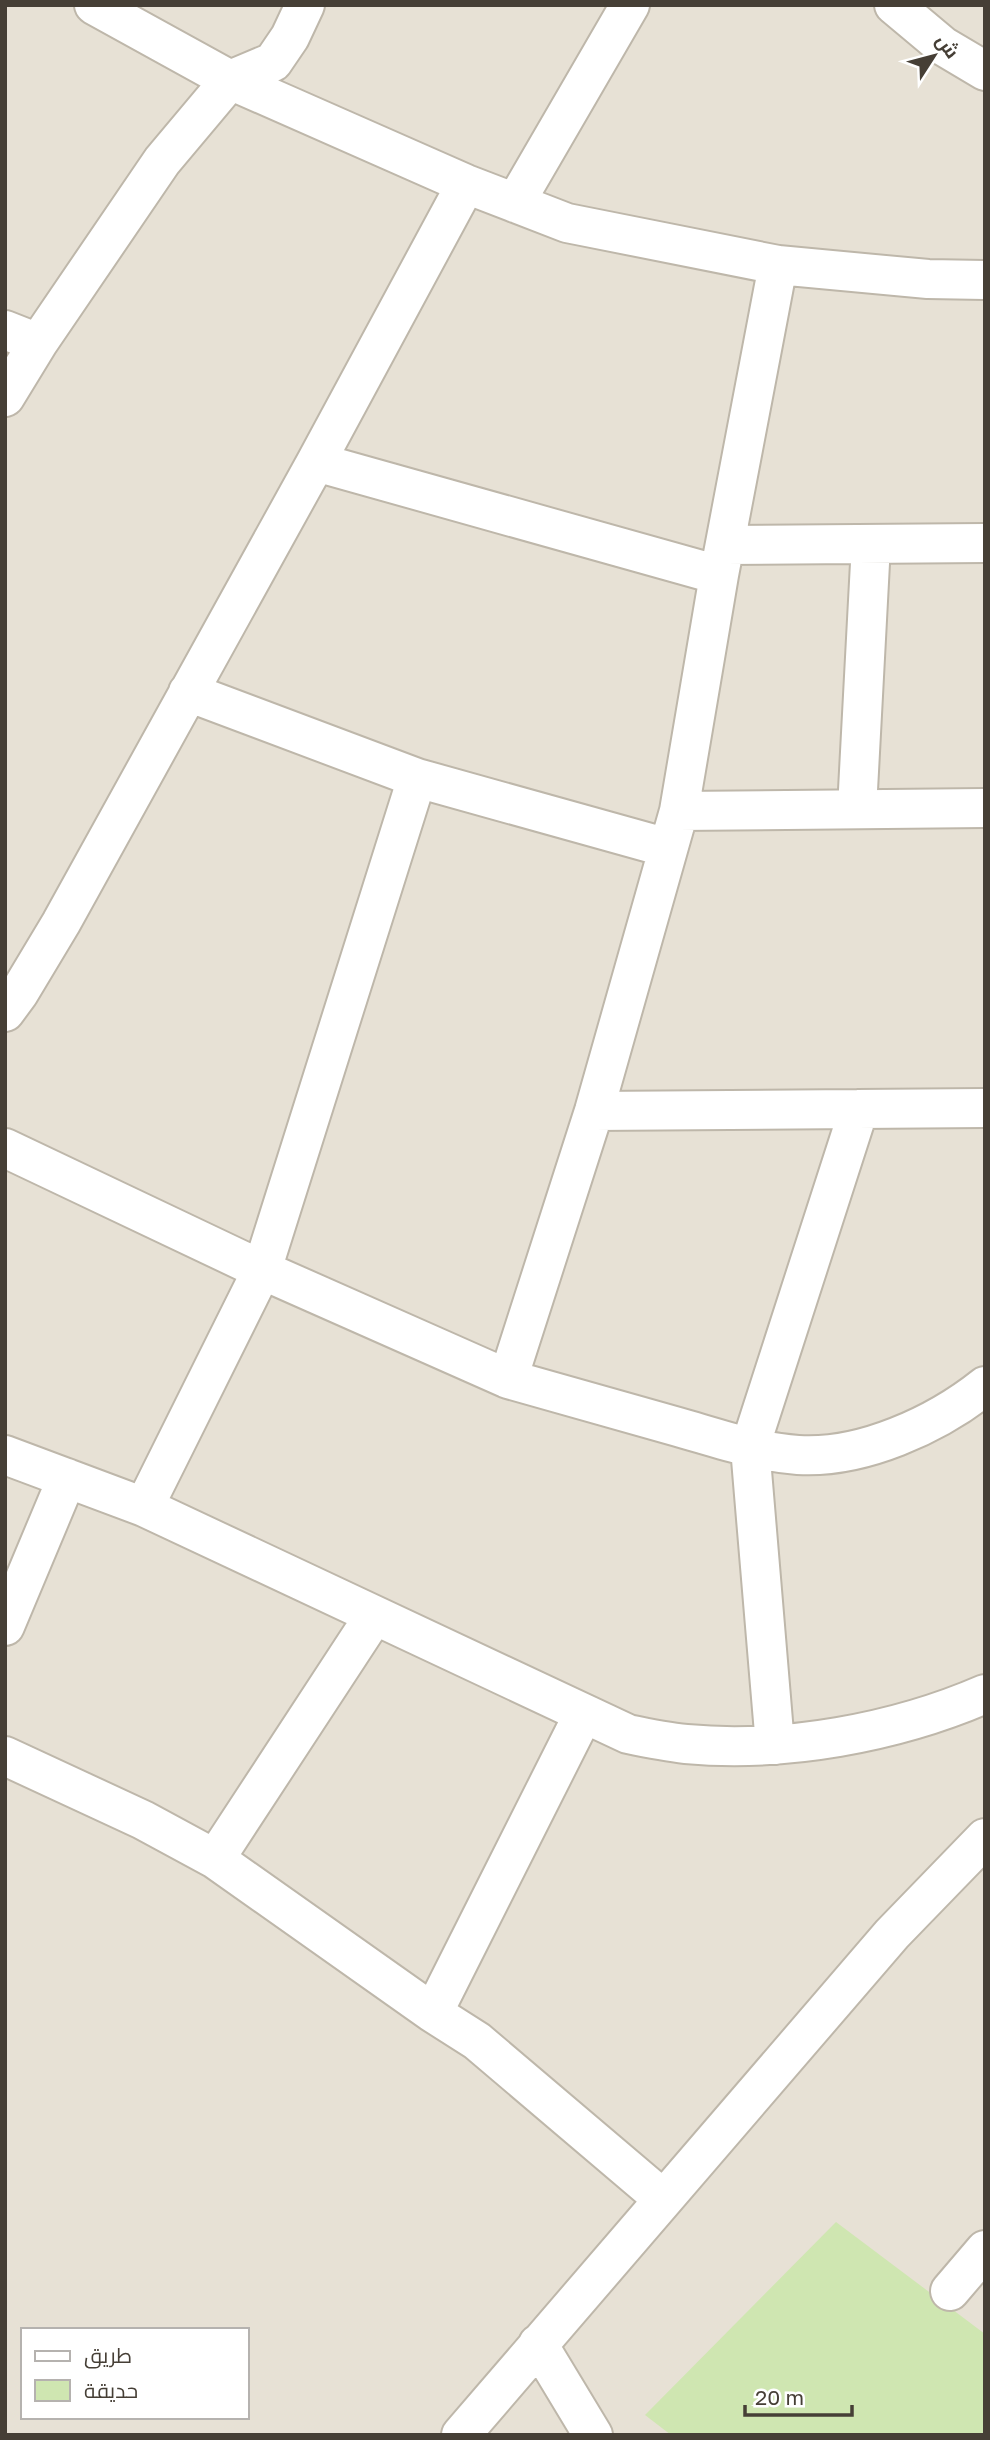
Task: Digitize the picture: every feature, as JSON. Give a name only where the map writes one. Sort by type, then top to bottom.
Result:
[{"type":"street","points":[[94,5],[230,80],[466,184],[566,223],[778,265],[928,279],[985,279]]},
{"type":"street","points":[[5,397],[21,337],[230,80],[273,62],[290,37],[305,5]]},
{"type":"street","points":[[515,203],[630,5]]},
{"type":"street","points":[[894,5],[943,46],[985,71]]},
{"type":"street","points":[[10,996],[61,923],[466,184]]},
{"type":"street","points":[[508,1379],[594,1111],[679,811],[722,560],[778,265]]},
{"type":"street","points":[[316,462],[722,560],[871,544],[985,543]]},
{"type":"street","points":[[857,809],[871,544]]},
{"type":"street","points":[[188,692],[417,778],[668,848]]},
{"type":"street","points":[[144,1507],[262,1270],[417,778]]},
{"type":"street","points":[[679,811],[985,808]]},
{"type":"street","points":[[594,1111],[985,1108]]},
{"type":"street","points":[[775,1745],[750,1447],[859,1109]]},
{"type":"street","points":[[5,1148],[262,1270],[508,1379],[750,1447],[799,1455],[851,1451],[892,1438],[930,1421],[967,1400],[985,1385]]},
{"type":"street","points":[[5,1455],[144,1507],[628,1734],[687,1744],[775,1745],[868,1732],[956,1706],[985,1694]]},
{"type":"street","points":[[5,1626],[67,1478]]},
{"type":"street","points":[[215,1859],[374,1616]]},
{"type":"street","points":[[433,2013],[583,1715]]},
{"type":"street","points":[[5,1756],[143,1820],[215,1859],[433,2013],[477,2041],[663,2199]]},
{"type":"street","points":[[461,2435],[891,1934],[985,1838]]},
{"type":"street","points":[[950,2291],[985,2250]]},
{"type":"street","points":[[538,2344],[593,2435]]},
{"type":"shaded area","points":[[5,5],[985,5],[985,2435],[5,2435]]},
{"type":"green space","points":[[836,2222],[985,2334],[985,2435],[671,2435],[645,2415]]}]
